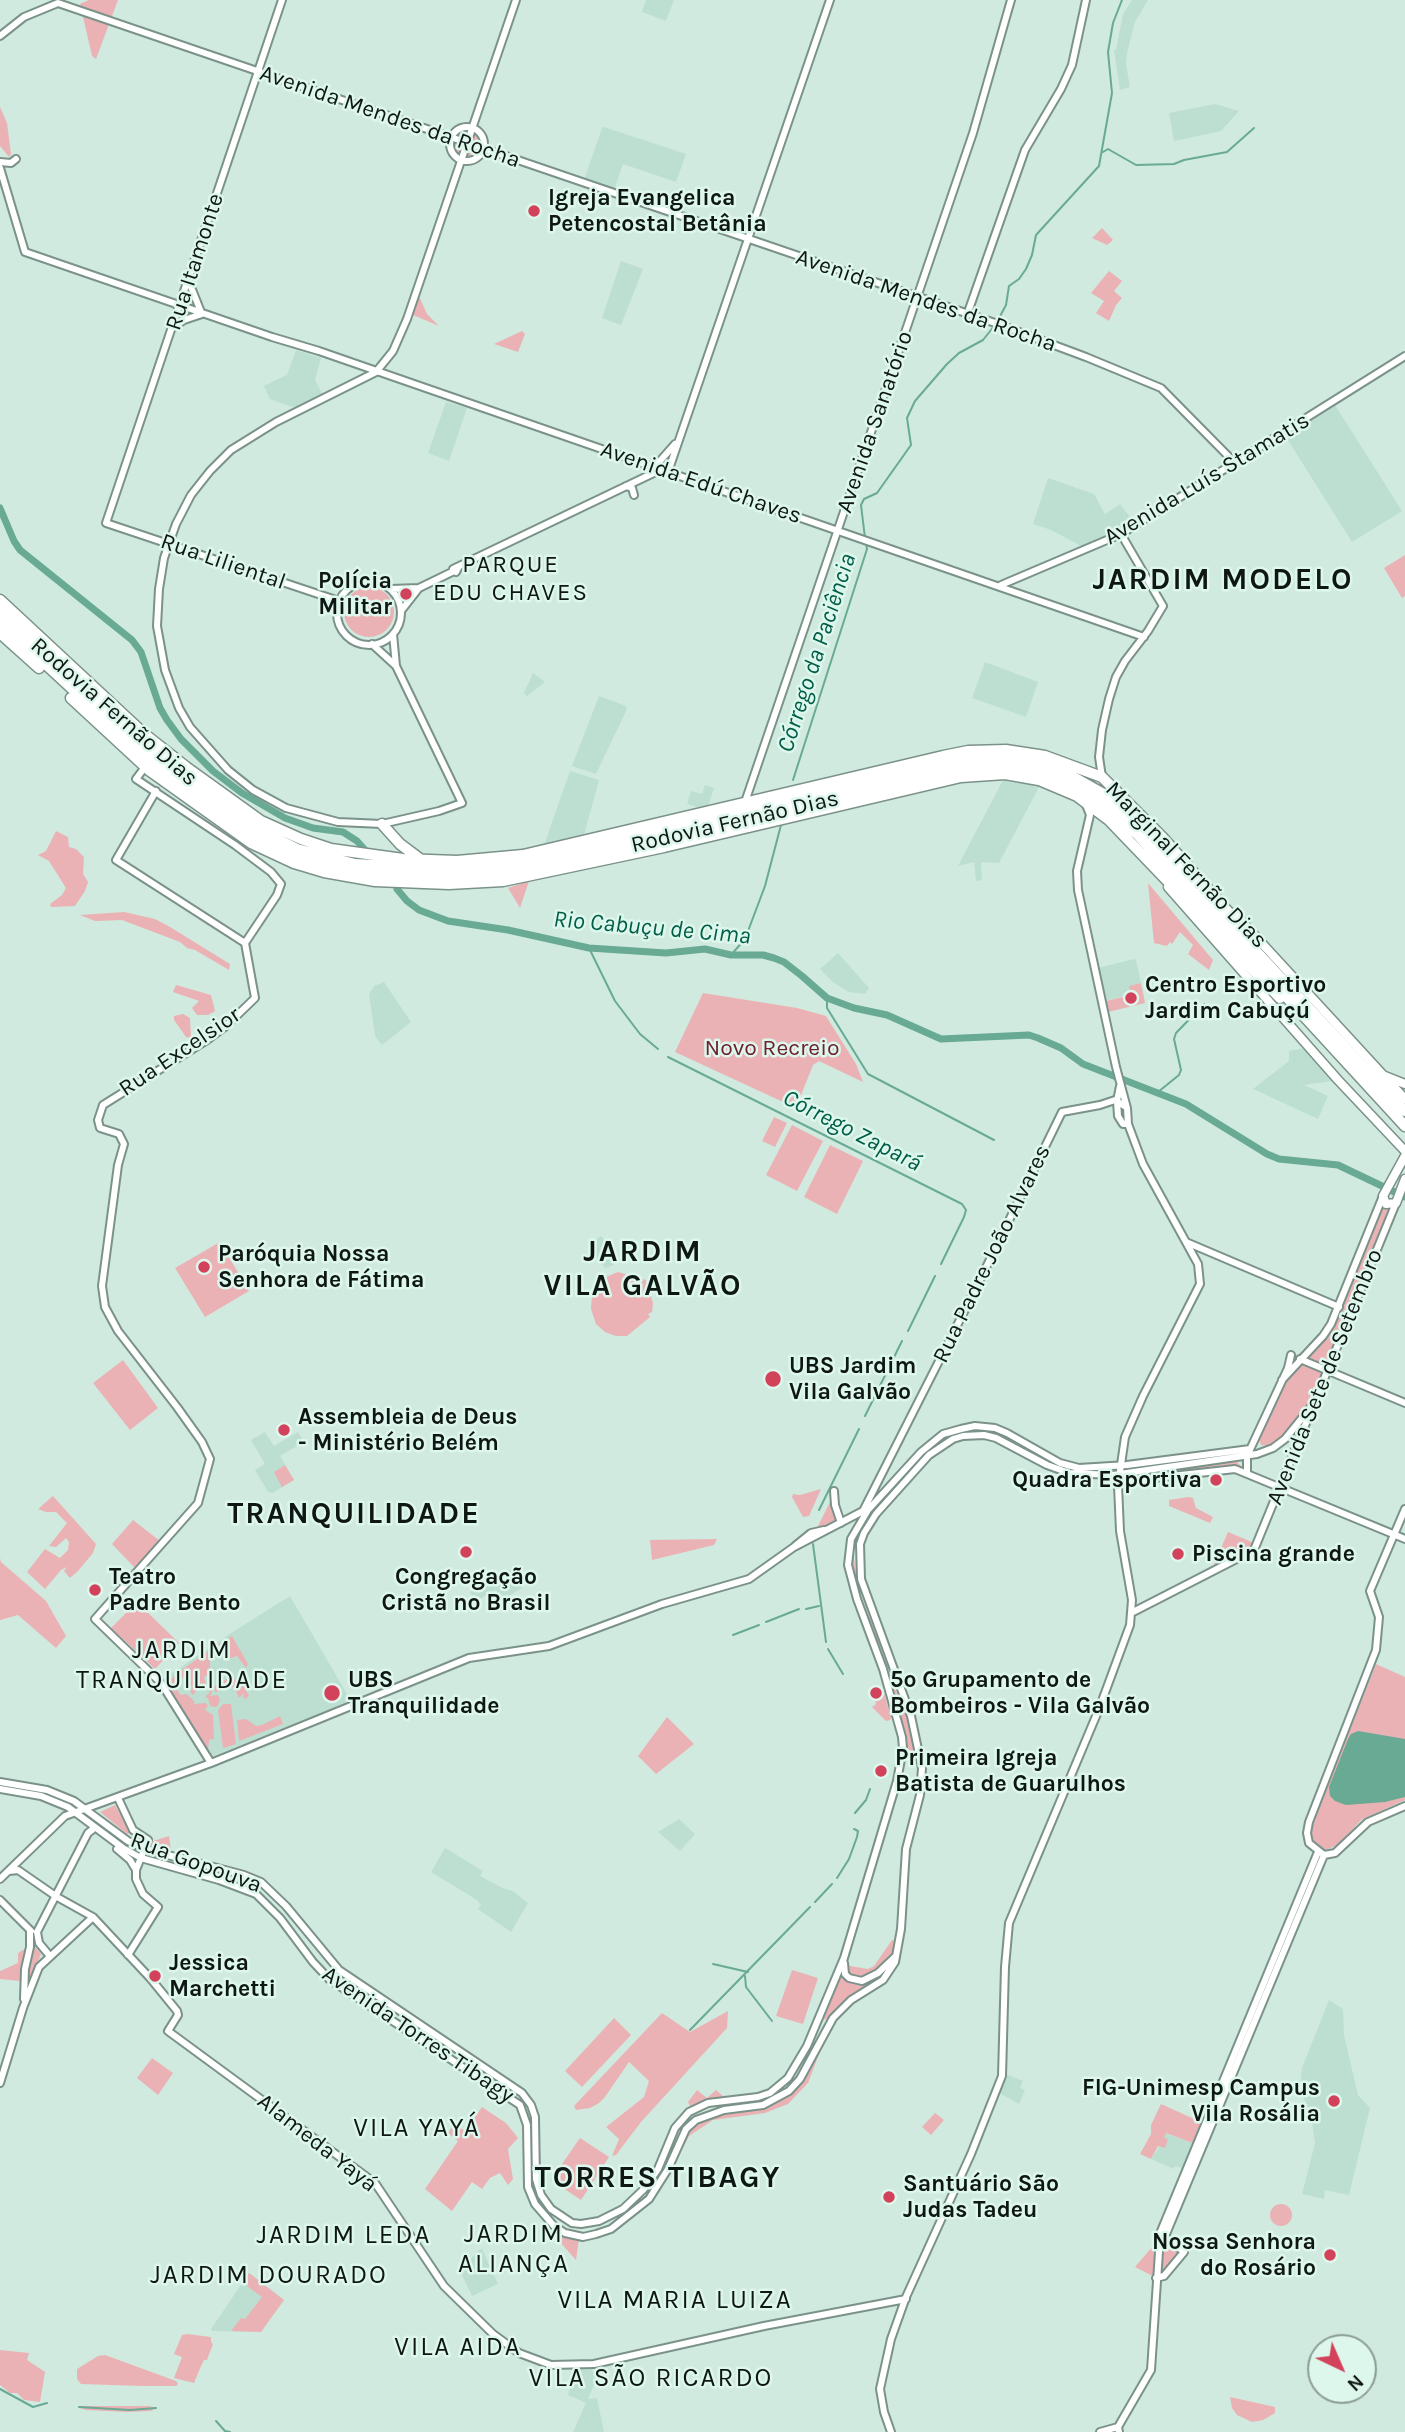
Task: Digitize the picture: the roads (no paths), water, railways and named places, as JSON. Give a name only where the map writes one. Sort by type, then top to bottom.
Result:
[{"type":"highway","name":"Marginal Fernão Dias","points":[[0,600],[155,743],[261,821],[331,849],[377,858],[421,860],[457,861],[523,855],[968,751],[989,750],[1027,752],[1101,777],[1203,881]]},
{"type":"highway","name":"Rodovia Fernão Dias","points":[[0,611],[151,751],[223,805],[259,830],[298,849],[355,864],[441,869],[523,863],[951,763],[997,758],[1047,766],[1084,781],[1116,803],[1143,830],[1316,1016],[1405,1128]]},
{"type":"highway","name":"Rodovia Fernão Dias","points":[[0,622],[145,757],[254,836],[312,862],[354,871],[453,876],[518,872],[947,771],[999,765],[1054,776],[1081,788],[1138,835],[1361,1074],[1405,1111]]},
{"type":"highway","name":"Marginal Fernão Dias","points":[[0,633],[145,767],[243,838],[275,855],[361,880],[463,884],[503,881],[536,876],[961,777],[989,774],[1023,777],[1052,784],[1084,800],[1109,820],[1343,1065],[1361,1074]]},
{"type":"highway","points":[[382,824],[400,845],[421,860]]},
{"type":"highway","points":[[1203,881],[1316,1016]]},
{"type":"main road","points":[[1159,873],[1161,880],[1405,1153],[1383,1195],[1388,1205],[1396,1202],[1404,1183]]},
{"type":"main road","name":"Marginal Fernão Dias","points":[[1203,881],[1405,1099]]},
{"type":"main road","points":[[1383,1074],[1404,1083]]},
{"type":"main road","points":[[1383,1128],[1393,1131],[1405,1128]]},
{"type":"street","points":[[76,0],[78,10]]},
{"type":"street","name":"Rua Itamonte","points":[[106,523],[282,0]]},
{"type":"street","points":[[393,634],[396,666],[462,803],[382,824],[338,822],[300,813],[262,795],[228,770],[190,727],[179,708],[165,670],[157,614],[160,579],[168,544],[191,495],[210,471],[239,444],[376,372],[393,351],[407,319],[516,0]]},
{"type":"street","points":[[401,611],[419,588],[661,470],[673,457],[830,0]]},
{"type":"street","name":"Avenida Sanatório","points":[[745,802],[973,134],[1011,0]]},
{"type":"street","points":[[967,315],[1025,150],[1069,75],[1086,0]]},
{"type":"street","name":"Avenida Mendes da Rocha","points":[[0,36],[12,24],[46,6],[58,3],[998,325],[1161,387],[1236,463]]},
{"type":"street","points":[[461,161],[450,149],[450,138],[457,130],[472,127]]},
{"type":"street","points":[[461,161],[473,160],[484,150],[483,136],[472,127]]},
{"type":"street","points":[[0,165],[16,159]]},
{"type":"street","name":"Avenida Edú Chaves","points":[[0,165],[25,252],[310,349],[329,358],[1001,585],[1011,592],[1144,637]]},
{"type":"street","points":[[173,328],[189,317],[203,313],[189,280]]},
{"type":"street","name":"Avenida Luís Stamatis","points":[[1001,585],[1121,534],[1405,356]]},
{"type":"street","points":[[661,470],[677,442]]},
{"type":"street","points":[[639,462],[642,473],[639,479]]},
{"type":"street","points":[[626,486],[632,488],[634,495]]},
{"type":"street","name":"Rua Liliental","points":[[106,523],[339,601]]},
{"type":"street","points":[[1101,777],[1099,757],[1106,710],[1116,677],[1164,606],[1121,534]]},
{"type":"street","points":[[374,581],[391,589],[401,611],[400,623],[393,634],[372,645],[359,643],[346,635],[338,622],[339,601],[346,590],[359,582],[374,581]]},
{"type":"street","points":[[391,589],[419,588]]},
{"type":"street","points":[[372,645],[396,666]]},
{"type":"street","points":[[1079,768],[1093,767],[1099,757]]},
{"type":"street","points":[[145,767],[136,779],[156,791],[235,845],[280,881],[277,895],[245,943],[116,860],[156,791]]},
{"type":"street","points":[[891,2432],[881,2399],[881,2379],[891,2339],[999,2086],[1003,2067],[1004,1986],[1009,1923],[1110,1682],[1133,1612],[1121,1531],[1118,1478],[1129,1423],[1200,1284],[1200,1271],[1192,1253],[1140,1159],[1128,1124],[1127,1108],[1078,890],[1077,872],[1090,815],[1084,800]]},
{"type":"street","points":[[1089,824],[1098,816],[1109,820]]},
{"type":"street","name":"Rua Excelsior","points":[[211,1763],[161,1683],[95,1619],[198,1503],[210,1459],[190,1425],[118,1331],[105,1307],[102,1286],[118,1165],[124,1147],[119,1135],[99,1126],[103,1105],[216,1033],[256,998],[245,943]]},
{"type":"street","points":[[1120,1083],[1117,1112],[1121,1123],[1128,1124]]},
{"type":"street","points":[[1100,1105],[1117,1101],[1127,1108]]},
{"type":"street","points":[[1100,1105],[1110,1106],[1117,1112]]},
{"type":"street","name":"Rua Padre João Alvares","points":[[867,1510],[874,1490],[1062,1112],[1100,1105]]},
{"type":"street","points":[[1282,1380],[1328,1330],[1383,1195]]},
{"type":"street","name":"Avenida Sete de Setembro","points":[[1133,1612],[1254,1550],[1396,1202]]},
{"type":"street","points":[[1186,1242],[1339,1307]]},
{"type":"street","points":[[1361,1250],[1368,1246],[1377,1248]]},
{"type":"street","points":[[1192,1253],[1204,1248]]},
{"type":"street","points":[[1247,1471],[1249,1453],[1291,1355]]},
{"type":"street","points":[[1300,1359],[1405,1403]]},
{"type":"street","points":[[850,1544],[867,1510],[943,1434],[975,1426],[995,1429],[1073,1467],[1119,1465],[1249,1453],[1273,1448],[1295,1429],[1315,1402]]},
{"type":"street","points":[[668,2169],[686,2129],[696,2120],[724,2110],[763,2105],[789,2091],[800,2079],[833,2018],[851,2000],[883,1980],[895,1962],[898,1953],[906,1849],[920,1795],[922,1769],[911,1716],[861,1579],[860,1544],[863,1533],[876,1514],[929,1455],[953,1439],[984,1435],[996,1438],[1047,1465],[1069,1473],[1090,1476],[1118,1478],[1225,1469],[1247,1471],[1405,1539]]},
{"type":"street","points":[[1256,1436],[1261,1446],[1273,1448]]},
{"type":"street","points":[[1118,1478],[1249,1453]]},
{"type":"street","points":[[1234,1458],[1247,1471]]},
{"type":"street","points":[[668,2169],[659,2167],[675,2128],[690,2112],[708,2103],[770,2093],[788,2078],[807,2046],[844,1958],[897,1781],[903,1748],[902,1737],[883,1669],[851,1581],[848,1565],[849,1531],[835,1505],[834,1490]]},
{"type":"street","points":[[874,1490],[882,1495]]},
{"type":"street","points":[[1319,1856],[1307,1837],[1309,1822],[1371,1667],[1379,1638],[1379,1618],[1370,1591],[1405,1509]]},
{"type":"street","points":[[867,1510],[876,1514]]},
{"type":"street","points":[[0,1879],[60,1819],[73,1813],[211,1763],[461,1661],[480,1655],[528,1651],[549,1646],[662,1604],[719,1588],[768,1565],[794,1548],[867,1510]]},
{"type":"street","name":"Rua Gopouva","points":[[0,1782],[47,1790],[88,1809],[135,1845],[244,1875],[265,1886],[286,1906],[339,1970],[414,2023],[522,2093],[534,2110],[536,2179],[541,2195],[557,2214],[576,2224],[600,2221],[623,2209],[644,2189],[659,2167]]},
{"type":"street","points":[[0,1789],[41,1796],[65,1806],[138,1865]]},
{"type":"street","points":[[118,1798],[133,1830],[135,1845]]},
{"type":"street","points":[[1319,1856],[1341,1850],[1368,1822],[1405,1806]]},
{"type":"street","name":"Avenida Torres Tibagy","points":[[73,1813],[129,1852],[138,1865],[250,1890],[280,1918],[329,1979],[519,2104],[527,2125],[528,2187],[535,2204],[565,2233],[583,2237],[611,2229],[649,2199],[668,2169]]},
{"type":"street","points":[[23,2008],[25,1964],[34,1932],[57,1897],[88,1833],[92,1830]]},
{"type":"street","points":[[6,1873],[15,1869],[20,1871],[57,1897],[93,1917],[128,1955],[158,1907],[139,1888],[136,1879],[138,1865],[148,1840],[133,1830]]},
{"type":"street","points":[[1100,2432],[1119,2430],[1151,2370],[1155,2301],[1163,2235],[1319,1856]]},
{"type":"street","points":[[20,1871],[18,1865],[22,1858]]},
{"type":"street","points":[[0,1900],[34,1932],[49,1955]]},
{"type":"street","points":[[0,2083],[39,1966],[93,1917]]},
{"type":"street","points":[[30,1947],[39,1943]]},
{"type":"street","points":[[844,1958],[845,1974],[856,1981],[862,1981],[878,1973],[898,1953]]},
{"type":"street","name":"Alameda Yayá","points":[[128,1955],[162,1992],[178,2015],[168,2031],[375,2183],[444,2286],[493,2334],[519,2353],[537,2361],[551,2365],[594,2364],[764,2326],[906,2299]]},
{"type":"street","points":[[662,2160],[668,2169]]},
{"type":"street","points":[[1160,2277],[1184,2252],[1163,2235]]},
{"type":"waterway","name":"Córrego da Paciência","points":[[998,320],[1006,305],[1009,286],[1019,279],[1026,269],[1036,235],[1099,166],[1112,93],[1108,52],[1113,23],[1122,0]]},
{"type":"waterway","points":[[1103,152],[1108,149],[1136,165],[1174,164],[1227,152],[1254,128]]},
{"type":"waterway","name":"Córrego da Paciência","points":[[865,538],[861,505],[864,499],[877,493],[911,445],[907,418],[915,401],[947,364],[959,353],[983,340],[995,325]]},
{"type":"waterway","name":"Rio Cabuçu de Cima","points":[[0,508],[20,550],[132,640],[141,652],[160,708],[167,720],[181,739],[213,771],[242,793],[285,818],[313,828],[343,832],[365,850]]},
{"type":"waterway","name":"Córrego da Paciência","points":[[793,780],[867,549],[866,543]]},
{"type":"waterway","name":"Córrego da Paciência","points":[[731,955],[745,939],[765,886],[781,825]]},
{"type":"waterway","name":"Rio Cabuçu de Cima","points":[[397,889],[419,910],[448,921],[508,930],[589,948],[666,953],[705,949],[731,955],[763,955],[774,958],[784,962],[827,998],[854,1008],[887,1015],[941,1039],[1029,1035],[1061,1048],[1083,1064],[1186,1104],[1267,1154],[1279,1159],[1338,1165],[1405,1197]]},
{"type":"waterway","name":"Córrego Zapará","points":[[589,948],[615,1001],[640,1034],[658,1049]]},
{"type":"waterway","points":[[827,998],[827,1008],[868,1074],[994,1140]]},
{"type":"waterway","points":[[1158,1092],[1179,1075],[1181,1070],[1174,1039],[1176,1033],[1204,1004]]},
{"type":"waterway","name":"Córrego Zapará","points":[[668,1057],[962,1204],[966,1210],[964,1217],[941,1264]]},
{"type":"waterway","name":"Córrego Zapará","points":[[908,1331],[935,1276]]},
{"type":"waterway","name":"Córrego Zapará","points":[[865,1416],[902,1341]]},
{"type":"waterway","name":"Córrego Zapará","points":[[819,1510],[859,1429]]},
{"type":"waterway","name":"Córrego Zapará","points":[[813,1544],[826,1642]]},
{"type":"waterway","points":[[806,1609],[819,1606]]},
{"type":"waterway","points":[[766,1622],[799,1609]]},
{"type":"waterway","points":[[733,1635],[759,1625]]},
{"type":"waterway","name":"Córrego Zapará","points":[[828,1649],[843,1674]]},
{"type":"waterway","name":"Córrego Zapará","points":[[855,1813],[866,1800],[870,1789]]},
{"type":"waterway","name":"Córrego Zapará","points":[[837,1878],[849,1859],[857,1837],[858,1831],[854,1829]]},
{"type":"waterway","name":"Córrego Zapará","points":[[815,1902],[832,1884]]},
{"type":"waterway","name":"Córrego Zapará","points":[[690,2030],[810,1907]]},
{"type":"waterway","points":[[713,1964],[748,1972]]},
{"type":"waterway","points":[[745,1976],[746,1987],[772,2021]]},
{"type":"waterway","points":[[0,2389],[33,2407],[47,2403]]},
{"type":"waterway","points":[[79,2407],[130,2410],[156,2408]]},
{"type":"waterway","points":[[216,2421],[225,2431],[230,2432]]},
{"type":"place","name":"Igreja Evangelica Petencostal Betânia","points":[[534,211]]},
{"type":"place","name":"Polícia Militar","points":[[406,594]]},
{"type":"place","name":"Centro Esportivo Jardim Cabuçú","points":[[1131,998]]},
{"type":"place","name":"Paróquia Nossa Senhora de Fátima","points":[[204,1267]]},
{"type":"place","name":"UBS Jardim Vila Galvão","points":[[773,1379]]},
{"type":"place","name":"Assembleia de Deus - Ministério Belém","points":[[284,1430]]},
{"type":"place","name":"Quadra Esportiva","points":[[1216,1480]]},
{"type":"place","name":"Congregação Cristã no Brasil","points":[[466,1552]]},
{"type":"place","name":"Piscina grande","points":[[1178,1554]]},
{"type":"place","name":"Teatro Padre Bento","points":[[95,1590]]},
{"type":"place","name":"UBS Tranquilidade","points":[[332,1693]]},
{"type":"place","name":"5º Grupamento de Bombeiros - Vila Galvão","points":[[876,1693]]},
{"type":"place","name":"Primeira Igreja Batista de Guarulhos","points":[[881,1771]]},
{"type":"place","name":"Jessica Marchetti","points":[[155,1976]]},
{"type":"place","name":"FIG-Unimesp Campus Vila Rosália","points":[[1334,2101]]},
{"type":"place","name":"Santuário São Judas Tadeu","points":[[889,2197]]},
{"type":"place","name":"Nossa Senhora do Rosário","points":[[1330,2255]]},
{"type":"district","name":"PARQUE EDU CHAVES","points":[[511,579]]},
{"type":"district","name":"JARDIM MODELO","points":[[1223,580]]},
{"type":"district","name":"JARDIM VILA GALVÃO","points":[[643,1269]]},
{"type":"district","name":"TRANQUILIDADE","points":[[354,1514]]},
{"type":"district","name":"JARDIM TRANQUILIDADE","points":[[182,1666]]},
{"type":"district","name":"VILA YAYÁ","points":[[417,2129]]},
{"type":"district","name":"TORRES TIBAGY","points":[[658,2178]]},
{"type":"district","name":"JARDIM LEDA","points":[[344,2236]]},
{"type":"district","name":"JARDIM ALIANÇA","points":[[514,2250]]},
{"type":"district","name":"JARDIM DOURADO","points":[[269,2276]]},
{"type":"district","name":"VILA MARIA LUIZA","points":[[675,2301]]},
{"type":"district","name":"VILA AIDA","points":[[458,2348]]},
{"type":"district","name":"VILA SÃO RICARDO","points":[[651,2379]]},
{"type":"park label","name":"Novo Recreio","points":[[772,1048]]}]
